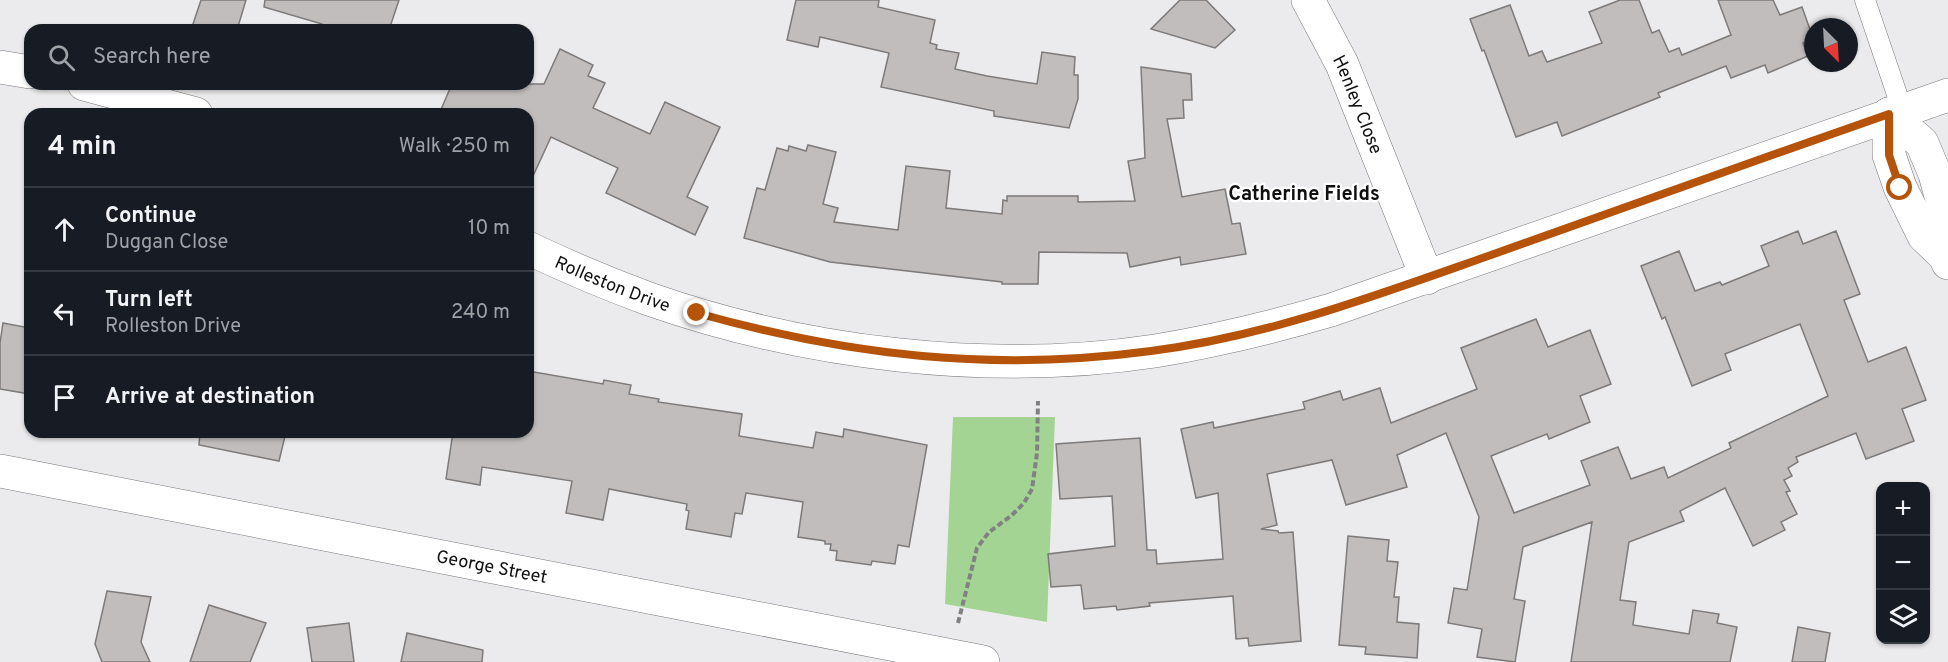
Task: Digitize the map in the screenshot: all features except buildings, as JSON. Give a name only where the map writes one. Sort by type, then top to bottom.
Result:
[{"type":"main road","name":"Henley Close","points":[[1308,0],[1342,64],[1427,278]]},
{"type":"main road","points":[[0,66],[24,71]]},
{"type":"main road","points":[[106,90],[174,108]]},
{"type":"main road","name":"Rolleston Drive","points":[[534,251],[602,281],[650,299],[775,334],[845,347],[895,354],[1000,360],[1103,356],[1153,351],[1292,322],[1427,278],[1948,94]]},
{"type":"main road","points":[[1896,111],[1922,143],[1935,174],[1948,222]]},
{"type":"main road","points":[[1896,111],[1889,155],[1900,187],[1924,236],[1947,251]]},
{"type":"main road","name":"George Street","points":[[0,471],[982,662]]},
{"type":"lane","points":[[1865,0],[1896,111]]},
{"type":"path","points":[[951,656],[976,548],[989,532],[1011,516],[1032,489],[1037,453],[1038,401]]},
{"type":"green space","points":[[953,417],[1055,417],[1047,622],[945,604]]},
{"type":"district","name":"Catherine Fields","points":[[1304,193]]},
{"type":"route","points":[[697,313],[796,339],[895,354],[947,358],[1050,360],[1153,351],[1257,331],[1331,310],[1889,114],[1889,155],[1900,188]]}]
